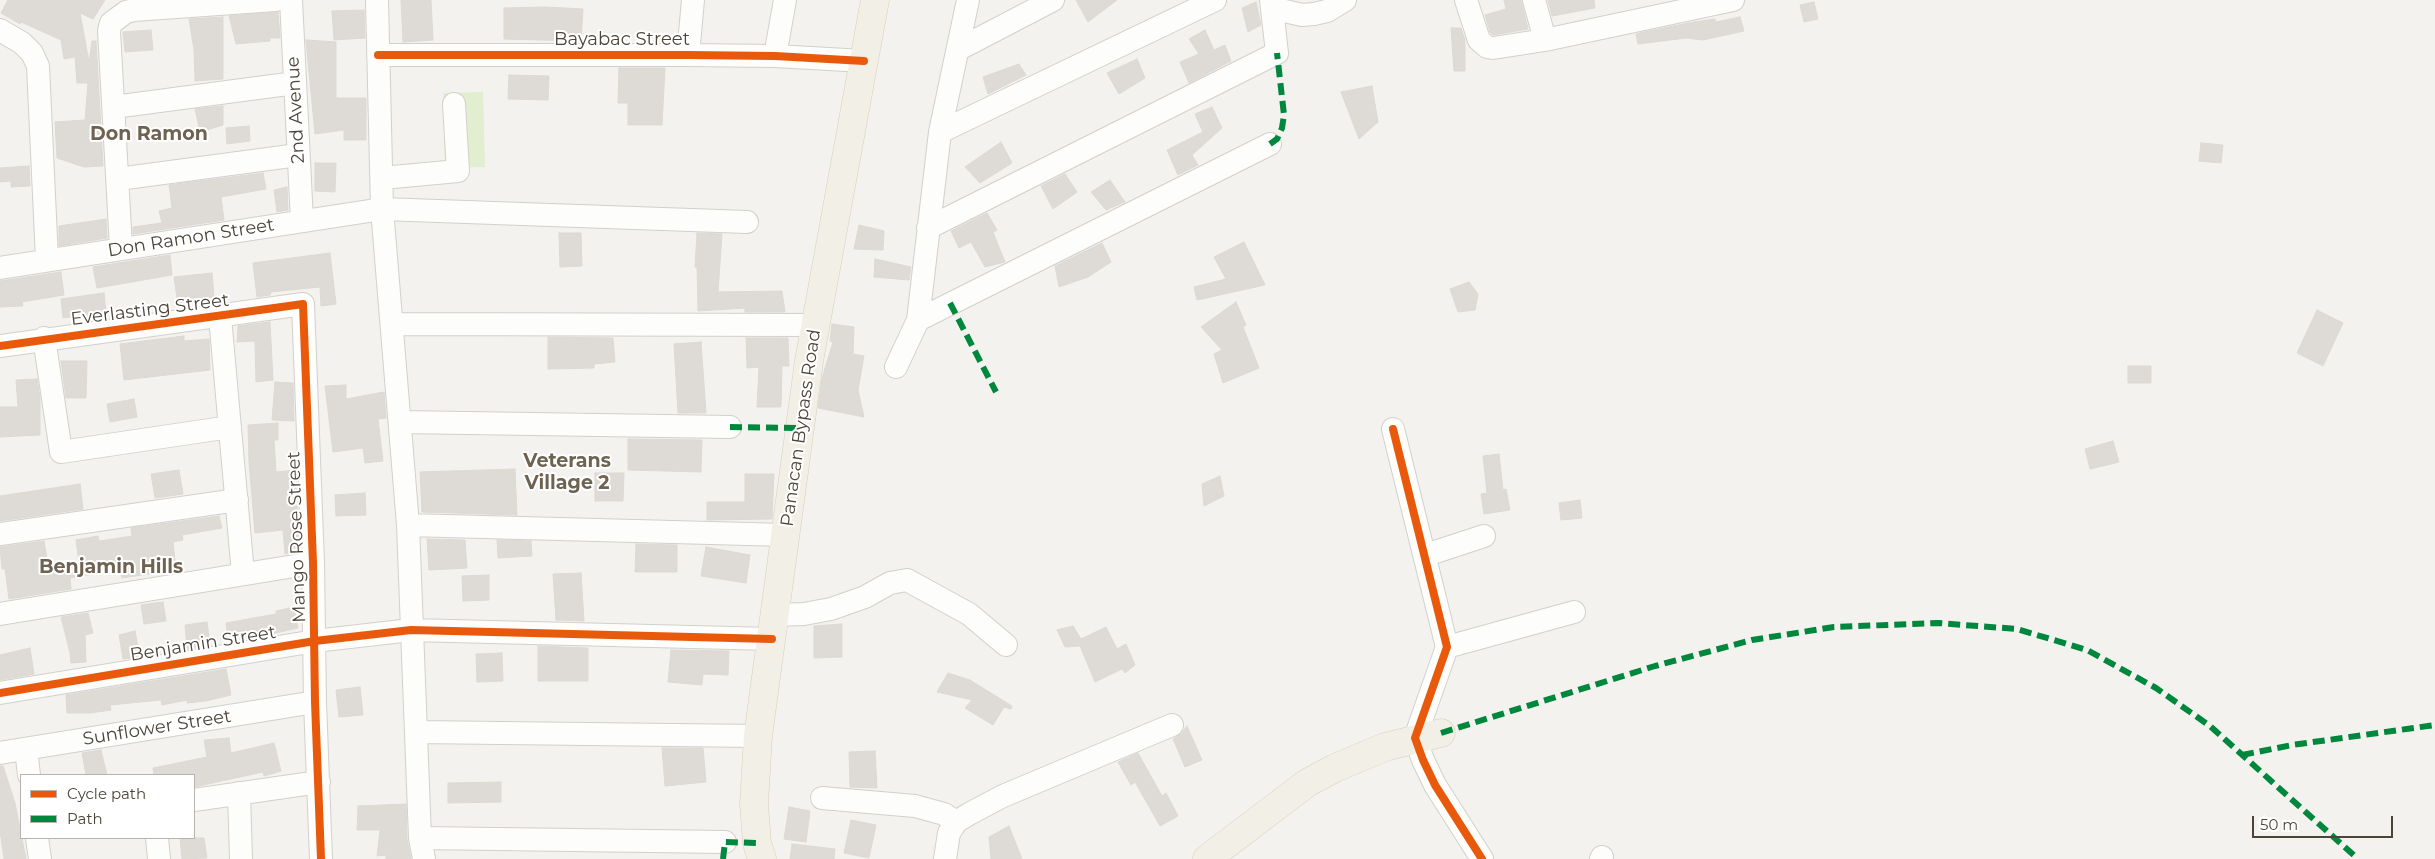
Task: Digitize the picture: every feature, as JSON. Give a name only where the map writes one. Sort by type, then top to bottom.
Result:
[{"type":"main road","name":"Panacan Bypass Road","points":[[762,859],[757,843],[754,804],[758,736],[799,428],[875,0]]},
{"type":"main road","points":[[1207,859],[1307,783],[1362,755],[1415,738],[1441,733]]},
{"type":"street","points":[[122,248],[109,31],[120,6],[275,0]]},
{"type":"street","name":"2nd Avenue","points":[[291,0],[302,221]]},
{"type":"street","points":[[377,0],[382,209],[408,525],[411,630],[422,849],[725,842]]},
{"type":"street","points":[[688,55],[693,0]]},
{"type":"street","points":[[775,56],[785,0]]},
{"type":"street","points":[[896,368],[918,320],[940,132],[968,0]]},
{"type":"street","points":[[959,49],[1053,0]]},
{"type":"street","points":[[940,132],[1215,0]]},
{"type":"street","points":[[928,228],[1277,53],[1272,4],[1302,15],[1327,11],[1345,0]]},
{"type":"street","points":[[1466,0],[1479,40],[1487,47],[1545,40],[1704,3],[1733,0]]},
{"type":"street","points":[[1534,0],[1545,40]]},
{"type":"street","points":[[0,30],[32,53],[38,66],[47,260]]},
{"type":"street","name":"Bayabac Street","points":[[378,55],[775,56],[864,61]]},
{"type":"street","points":[[114,107],[295,83]]},
{"type":"street","points":[[382,178],[458,171],[454,104]]},
{"type":"street","points":[[918,320],[1270,144]]},
{"type":"street","points":[[118,178],[298,155]]},
{"type":"street","name":"Don Ramon Street","points":[[0,268],[382,209],[747,222]]},
{"type":"street","name":"Everlasting Street","points":[[0,346],[44,338],[220,317],[303,304]]},
{"type":"street","name":"Mango Rose Street","points":[[303,304],[313,563],[315,702],[321,859]]},
{"type":"street","points":[[220,317],[244,574]]},
{"type":"street","points":[[392,324],[816,325]]},
{"type":"street","points":[[44,338],[61,452],[230,427]]},
{"type":"street","points":[[401,422],[730,427]]},
{"type":"street","points":[[1393,429],[1426,555],[1447,647],[1415,738],[1422,760],[1435,785],[1482,859]]},
{"type":"street","points":[[0,534],[237,500]]},
{"type":"street","points":[[408,525],[786,534]]},
{"type":"street","points":[[1426,555],[1484,536]]},
{"type":"street","points":[[0,614],[313,563]]},
{"type":"street","name":"Benjamin Street","points":[[0,693],[315,641],[411,630],[773,627],[804,614],[831,609],[865,597],[890,583],[906,580],[968,614],[1006,645]]},
{"type":"street","points":[[1447,647],[1574,612]]},
{"type":"street","name":"Sunflower Street","points":[[0,754],[315,702]]},
{"type":"street","points":[[944,859],[949,832],[956,822],[1004,796],[1172,725]]},
{"type":"street","points":[[416,732],[758,736]]},
{"type":"street","points":[[26,749],[29,774]]},
{"type":"street","points":[[195,800],[319,782]]},
{"type":"street","points":[[239,793],[241,859]]},
{"type":"street","points":[[822,798],[915,806],[944,814],[956,822]]},
{"type":"street","points":[[37,839],[40,859]]},
{"type":"street","points":[[157,839],[159,859]]},
{"type":"green space","points":[[483,92],[485,167],[445,168],[443,93]]},
{"type":"building","points":[[8,0],[105,0],[93,19],[80,13],[89,62],[92,41],[96,41],[103,166],[84,167],[57,158],[55,122],[85,120],[88,83],[77,83],[75,57],[64,59],[61,40],[21,22],[20,24],[1,13]]},
{"type":"building","points":[[401,0],[431,0],[433,40],[403,42]]},
{"type":"building","points":[[1076,0],[1117,0],[1088,22]]},
{"type":"building","points":[[1504,0],[1521,0],[1528,29],[1493,35],[1490,32],[1485,15],[1506,9]]},
{"type":"building","points":[[1548,0],[1594,0],[1595,8],[1552,16]]},
{"type":"building","points":[[1256,2],[1261,25],[1248,32],[1242,8]]},
{"type":"building","points":[[1814,2],[1818,19],[1804,22],[1800,5]]},
{"type":"building","points":[[545,7],[583,9],[581,41],[504,39],[504,8]]},
{"type":"building","points":[[364,10],[365,38],[334,40],[332,11]]},
{"type":"building","points":[[278,12],[280,38],[270,38],[270,41],[236,44],[229,16]]},
{"type":"building","points":[[223,17],[223,79],[195,81],[194,50],[189,19]]},
{"type":"building","points":[[1740,17],[1744,31],[1703,40],[1686,38],[1638,44],[1636,34],[1694,22],[1715,19],[1716,22]]},
{"type":"building","points":[[1451,28],[1461,28],[1465,40],[1465,71],[1454,71]]},
{"type":"building","points":[[151,30],[153,50],[125,52],[123,32]]},
{"type":"building","points":[[1205,30],[1214,50],[1225,45],[1231,61],[1189,83],[1180,62],[1199,54],[1189,39]]},
{"type":"building","points":[[306,40],[336,42],[336,98],[366,98],[366,140],[344,140],[344,130],[315,134]]},
{"type":"building","points":[[1137,59],[1145,78],[1119,94],[1107,73]]},
{"type":"building","points":[[1019,64],[1026,75],[988,94],[983,77]]},
{"type":"building","points":[[619,68],[665,68],[662,125],[628,125],[628,103],[618,103]]},
{"type":"building","points":[[509,75],[549,76],[548,100],[508,99]]},
{"type":"building","points":[[1372,86],[1378,122],[1359,139],[1341,92]]},
{"type":"building","points":[[223,106],[223,125],[200,132],[195,109]]},
{"type":"building","points":[[1212,107],[1222,128],[1192,155],[1198,165],[1178,175],[1167,150],[1203,132],[1195,114]]},
{"type":"building","points":[[249,126],[250,141],[227,144],[226,128]]},
{"type":"building","points":[[1001,142],[1012,163],[980,183],[965,167]]},
{"type":"building","points":[[2201,143],[2223,145],[2221,163],[2199,161]]},
{"type":"building","points":[[315,163],[336,163],[335,192],[315,191]]},
{"type":"building","points":[[29,166],[30,186],[11,187],[11,181],[0,182],[0,168]]},
{"type":"building","points":[[263,173],[266,189],[221,197],[224,220],[133,234],[133,227],[162,223],[159,211],[172,208],[169,185]]},
{"type":"building","points":[[1065,174],[1077,192],[1053,209],[1041,186]]},
{"type":"building","points":[[1110,180],[1125,202],[1106,210],[1091,192]]},
{"type":"building","points":[[287,187],[288,210],[277,212],[274,190]]},
{"type":"building","points":[[987,213],[997,230],[993,232],[1005,262],[985,267],[971,242],[959,248],[951,231]]},
{"type":"building","points":[[106,219],[107,238],[59,246],[59,226]]},
{"type":"building","points":[[859,225],[884,231],[883,250],[854,249]]},
{"type":"building","points":[[559,233],[581,233],[582,266],[560,267]]},
{"type":"building","points":[[697,233],[722,234],[718,292],[782,291],[785,312],[745,312],[745,308],[698,311],[697,267],[695,267]]},
{"type":"building","points":[[1244,242],[1265,285],[1197,300],[1194,287],[1226,279],[1214,257]]},
{"type":"building","points":[[1102,243],[1111,262],[1088,277],[1059,287],[1055,266]]},
{"type":"building","points":[[330,253],[336,304],[321,306],[320,287],[271,292],[270,295],[257,297],[253,263]]},
{"type":"building","points":[[170,255],[172,275],[97,288],[93,267]]},
{"type":"building","points":[[875,259],[911,267],[909,280],[874,277]]},
{"type":"building","points":[[61,272],[64,295],[22,302],[23,306],[0,307],[0,281]]},
{"type":"building","points":[[212,273],[214,297],[195,299],[196,302],[178,305],[174,277]]},
{"type":"building","points":[[1469,282],[1478,294],[1475,310],[1458,312],[1450,289]]},
{"type":"building","points":[[104,293],[106,313],[63,318],[61,299]]},
{"type":"building","points":[[1236,302],[1246,325],[1243,327],[1259,368],[1223,383],[1214,354],[1222,350],[1201,327]]},
{"type":"building","points":[[2317,310],[2343,323],[2323,366],[2297,353]]},
{"type":"building","points":[[270,322],[273,380],[256,382],[255,341],[237,342],[238,326]]},
{"type":"building","points":[[832,324],[854,327],[853,354],[864,356],[858,390],[864,417],[818,408],[822,378],[833,342],[830,341]]},
{"type":"building","points":[[184,336],[184,341],[209,339],[210,370],[124,380],[120,344]]},
{"type":"building","points":[[548,337],[613,338],[615,362],[594,364],[594,368],[548,369]]},
{"type":"building","points":[[746,338],[788,338],[789,366],[782,366],[781,407],[757,407],[759,367],[747,368]]},
{"type":"building","points":[[701,342],[706,413],[678,413],[674,344]]},
{"type":"building","points":[[61,361],[87,361],[86,398],[66,398]]},
{"type":"building","points":[[2128,366],[2151,366],[2151,383],[2128,383]]},
{"type":"building","points":[[37,379],[40,398],[40,435],[0,437],[0,407],[18,407],[16,380]]},
{"type":"building","points":[[275,382],[293,383],[294,421],[272,420]]},
{"type":"building","points":[[346,385],[346,399],[384,392],[386,418],[378,419],[383,461],[365,463],[363,448],[333,452],[325,386]]},
{"type":"building","points":[[134,399],[137,417],[110,422],[107,404]]},
{"type":"building","points":[[278,423],[278,440],[274,440],[276,472],[296,470],[299,552],[285,554],[283,530],[255,533],[249,462],[248,425]]},
{"type":"building","points":[[628,439],[702,440],[701,472],[628,470]]},
{"type":"building","points":[[2113,441],[2119,462],[2090,469],[2085,449]]},
{"type":"building","points":[[1499,454],[1503,490],[1506,489],[1510,510],[1484,514],[1481,494],[1487,493],[1483,456]]},
{"type":"building","points":[[515,469],[517,515],[422,512],[420,472]]},
{"type":"building","points":[[179,470],[183,494],[155,498],[151,474]]},
{"type":"building","points":[[595,473],[624,473],[623,501],[595,501]]},
{"type":"building","points":[[745,474],[774,474],[772,519],[707,520],[707,502],[745,502]]},
{"type":"building","points":[[1220,476],[1224,496],[1204,506],[1202,484]]},
{"type":"building","points":[[80,484],[83,509],[0,521],[0,496]]},
{"type":"building","points":[[365,493],[366,515],[336,516],[335,495]]},
{"type":"building","points":[[1580,500],[1582,518],[1561,520],[1559,503]]},
{"type":"building","points":[[219,516],[222,528],[182,535],[183,540],[173,542],[176,570],[122,578],[121,569],[70,578],[71,589],[9,599],[5,569],[2,569],[0,547],[44,541],[48,565],[79,563],[76,540],[98,536],[99,541],[132,536],[131,528]]},
{"type":"building","points":[[427,539],[465,540],[467,568],[429,570]]},
{"type":"building","points":[[497,540],[531,541],[532,556],[498,558]]},
{"type":"building","points":[[636,544],[677,545],[677,572],[635,572]]},
{"type":"building","points":[[706,547],[750,555],[746,583],[701,576]]},
{"type":"building","points":[[581,573],[584,621],[556,620],[553,574]]},
{"type":"building","points":[[489,575],[489,600],[463,601],[462,576]]},
{"type":"building","points":[[163,602],[166,621],[144,624],[141,605]]},
{"type":"building","points":[[294,607],[298,628],[258,637],[257,631],[227,632],[226,623],[276,614],[276,611]]},
{"type":"building","points":[[88,613],[93,633],[85,635],[86,662],[71,663],[61,617]]},
{"type":"building","points":[[207,622],[210,645],[187,649],[185,625]]},
{"type":"building","points":[[842,624],[842,657],[814,658],[814,626]]},
{"type":"building","points":[[1073,626],[1081,639],[1106,627],[1117,649],[1126,644],[1135,665],[1125,673],[1122,669],[1095,682],[1080,646],[1065,647],[1057,630]]},
{"type":"building","points":[[135,631],[140,657],[123,659],[119,635]]},
{"type":"building","points":[[538,646],[588,648],[588,681],[538,681]]},
{"type":"building","points":[[30,648],[34,674],[0,680],[0,655]]},
{"type":"building","points":[[671,650],[729,651],[728,675],[703,674],[702,685],[668,682]]},
{"type":"building","points":[[502,653],[503,681],[477,682],[476,654]]},
{"type":"building","points":[[226,669],[231,695],[187,703],[187,700],[162,705],[161,700],[110,705],[111,710],[90,713],[67,713],[66,695]]},
{"type":"building","points":[[948,673],[970,680],[1012,706],[1011,709],[1004,707],[993,725],[965,708],[972,700],[937,692]]},
{"type":"building","points":[[360,687],[363,715],[339,717],[336,690]]},
{"type":"building","points":[[1187,726],[1202,760],[1185,767],[1173,739],[1182,733]]},
{"type":"building","points":[[229,738],[231,753],[274,743],[281,771],[264,776],[263,772],[195,787],[195,774],[154,774],[153,768],[207,757],[204,740]]},
{"type":"building","points":[[662,748],[703,748],[706,782],[665,786]]},
{"type":"building","points":[[101,750],[107,774],[86,774],[82,753]]},
{"type":"building","points":[[875,751],[877,788],[850,787],[849,752]]},
{"type":"building","points":[[1138,753],[1162,796],[1166,793],[1178,816],[1160,826],[1135,782],[1131,785],[1118,762]]},
{"type":"building","points":[[0,766],[3,766],[15,803],[20,839],[22,839],[26,859],[4,859],[0,831]]},
{"type":"building","points":[[501,782],[501,802],[448,803],[448,783]]},
{"type":"building","points":[[406,804],[407,839],[411,859],[386,859],[386,855],[377,856],[380,830],[357,830],[358,806]]},
{"type":"building","points":[[789,807],[810,811],[806,842],[784,839]]},
{"type":"building","points":[[851,820],[876,825],[869,858],[844,853]]},
{"type":"building","points":[[1009,826],[1022,859],[991,859],[989,837]]},
{"type":"building","points":[[204,838],[207,858],[182,859],[180,839]]},
{"type":"building","points":[[792,844],[835,849],[834,859],[790,859]]},
{"type":"marked path","points":[[1270,144],[1277,139],[1282,128],[1284,115],[1277,53]]},
{"type":"marked path","points":[[950,303],[996,392]]},
{"type":"marked path","points":[[730,427],[799,428]]},
{"type":"marked path","points":[[1441,733],[1655,666],[1752,640],[1834,627],[1938,623],[2017,629],[2087,650],[2156,688],[2210,726],[2358,859]]},
{"type":"marked path","points":[[2242,755],[2292,745],[2435,725]]},
{"type":"marked path","points":[[723,859],[725,842],[757,843]]},
{"type":"cycle path","points":[[378,55],[775,56],[864,61]]},
{"type":"cycle path","points":[[0,346],[303,304],[313,563],[315,702],[321,859]]},
{"type":"cycle path","points":[[1393,429],[1447,647],[1415,738],[1435,785],[1482,859]]},
{"type":"cycle path","points":[[0,693],[315,641],[411,630],[772,639]]},
{"type":"district","name":"Don Ramon","points":[[149,134]]},
{"type":"district","name":"Veterans Village 2","points":[[567,472]]},
{"type":"district","name":"Benjamin Hills","points":[[111,567]]}]
